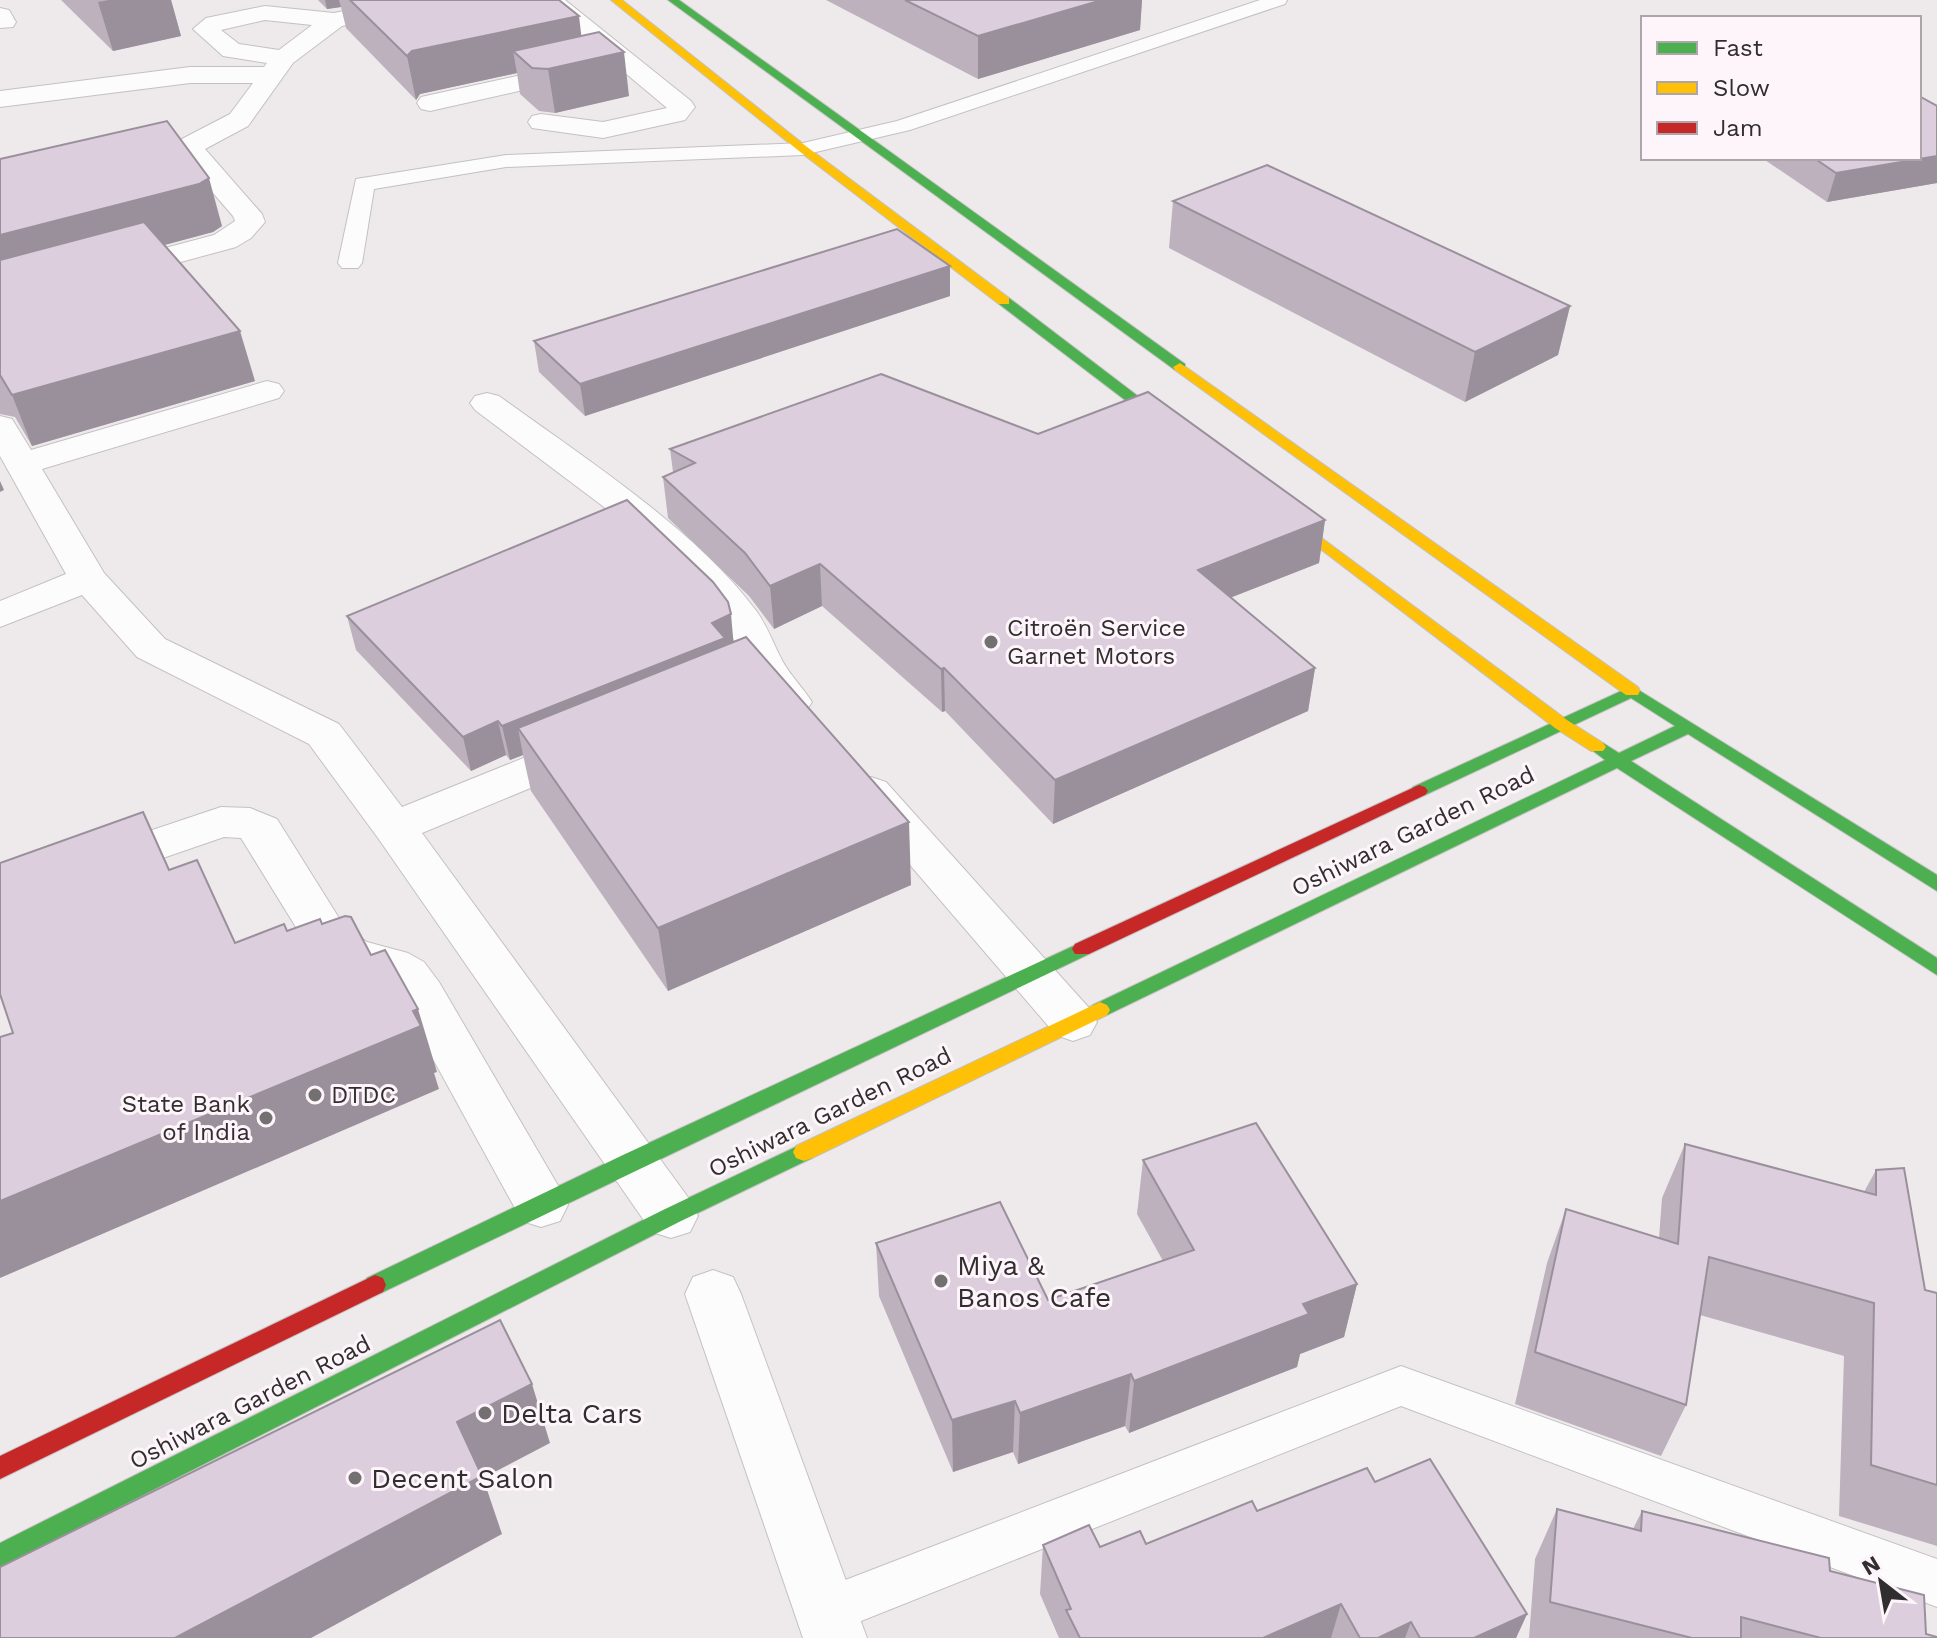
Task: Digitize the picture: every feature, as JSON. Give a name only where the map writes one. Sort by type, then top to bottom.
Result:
[{"type":"street","points":[[278,66],[232,51],[205,29],[215,23],[265,13],[334,20],[436,0]]},
{"type":"street","points":[[541,122],[603,130],[681,111],[682,107],[550,0]]},
{"type":"street","points":[[616,0],[803,149],[1195,446]]},
{"type":"street","points":[[673,0],[859,137],[1632,691],[1937,884]]},
{"type":"street","points":[[104,167],[188,147],[239,120],[278,66],[334,20]]},
{"type":"street","points":[[430,103],[625,60]]},
{"type":"street","points":[[0,99],[278,66]]},
{"type":"street","points":[[0,302],[225,241],[241,232],[250,222],[247,214],[188,147]]},
{"type":"street","points":[[21,464],[267,391]]},
{"type":"street","points":[[487,403],[639,515],[743,617],[756,680],[813,726]]},
{"type":"street","points":[[0,426],[88,579],[151,648],[324,734],[394,827],[671,1216]]},
{"type":"street","points":[[1258,494],[1561,724],[1937,968]]},
{"type":"street","points":[[0,615],[88,579]]},
{"type":"street","name":"Oshiwara Garden Road","points":[[0,1468],[631,1161],[1632,691]]},
{"type":"street","name":"Oshiwara Garden Road","points":[[0,1556],[671,1216],[1688,727]]},
{"type":"street","points":[[394,827],[611,739]]},
{"type":"street","points":[[844,761],[1073,1022]]},
{"type":"street","points":[[0,898],[221,822],[250,823],[261,830],[327,938],[353,956],[391,965],[407,975],[422,995],[541,1205]]},
{"type":"street","points":[[713,1294],[830,1624]]},
{"type":"lane","points":[[350,263],[364,184],[506,161],[803,149],[903,126],[1278,0]]},
{"type":"lane","points":[[830,1624],[1401,1386],[1937,1583]]},
{"type":"building","points":[[350,0],[559,0],[579,16],[412,51],[407,56]]},
{"type":"building","points":[[905,0],[1102,0],[978,36]]},
{"type":"building","points":[[599,32],[624,52],[548,69],[532,68],[513,51]]},
{"type":"building","points":[[1921,97],[1937,106],[1937,156],[1921,159]]},
{"type":"building","points":[[167,121],[209,178],[199,184],[0,235],[0,159]]},
{"type":"building","points":[[1817,160],[1913,160],[1836,173]]},
{"type":"building","points":[[1267,165],[1570,306],[1475,352],[1173,201]]},
{"type":"building","points":[[144,222],[240,331],[12,395],[0,375],[0,260]]},
{"type":"building","points":[[897,229],[950,266],[580,384],[534,341]]},
{"type":"building","points":[[881,374],[1038,434],[1148,392],[1325,520],[1198,570],[1315,668],[1055,780],[944,668],[941,669],[820,564],[770,586],[745,553],[663,477],[695,463],[670,449]]},
{"type":"building","points":[[627,500],[713,582],[728,602],[731,614],[712,623],[725,638],[502,726],[498,721],[463,737],[347,616]]},
{"type":"building","points":[[746,637],[909,822],[658,928],[518,728]]},
{"type":"building","points":[[143,812],[169,870],[197,860],[235,943],[284,924],[287,931],[320,919],[322,924],[351,917],[371,955],[385,950],[418,1009],[413,1011],[421,1026],[0,1201],[0,1037],[13,1033],[0,994],[0,863]]},
{"type":"building","points":[[1256,1123],[1357,1284],[1303,1304],[1309,1314],[1134,1381],[1131,1374],[1020,1413],[1015,1401],[952,1420],[876,1243],[1000,1202],[1048,1300],[1194,1250],[1143,1160]]},
{"type":"building","points":[[1685,1144],[1876,1195],[1876,1170],[1904,1168],[1925,1290],[1937,1293],[1937,1485],[1871,1465],[1874,1303],[1709,1257],[1686,1405],[1535,1352],[1566,1209],[1678,1244]]},
{"type":"building","points":[[500,1320],[532,1384],[457,1422],[482,1476],[175,1638],[0,1638],[0,1567]]},
{"type":"building","points":[[1430,1459],[1527,1614],[1474,1638],[1420,1638],[1411,1622],[1378,1638],[1360,1638],[1341,1604],[1263,1638],[1080,1638],[1066,1610],[1071,1609],[1043,1545],[1089,1525],[1100,1547],[1140,1531],[1146,1544],[1252,1501],[1257,1511],[1367,1468],[1375,1482]]},
{"type":"building","points":[[1557,1509],[1641,1531],[1642,1511],[1829,1558],[1830,1571],[1924,1595],[1926,1634],[1937,1638],[1821,1638],[1741,1617],[1741,1638],[1692,1638],[1550,1602]]},
{"type":"traffic: fast","points":[[673,0],[1180,367]]},
{"type":"traffic: fast","points":[[1004,301],[1180,435]]},
{"type":"traffic: fast","points":[[1632,691],[1937,884]]},
{"type":"traffic: fast","points":[[1419,791],[1632,691]]},
{"type":"traffic: fast","points":[[1100,1010],[1688,727]]},
{"type":"traffic: fast","points":[[1597,747],[1937,968]]},
{"type":"traffic: fast","points":[[375,1285],[1082,949]]},
{"type":"traffic: fast","points":[[0,1556],[671,1216],[804,1152]]},
{"type":"traffic: slow","points":[[616,0],[803,149],[1004,301]]},
{"type":"traffic: slow","points":[[1180,367],[1632,691]]},
{"type":"traffic: slow","points":[[1273,506],[1561,724],[1597,747]]},
{"type":"traffic: slow","points":[[804,1152],[1100,1010]]},
{"type":"traffic: jam","points":[[1082,949],[1419,791]]},
{"type":"traffic: jam","points":[[0,1468],[375,1285]]},
{"type":"place","name":"Citroën Service Garnet Motors","points":[[991,642]]},
{"type":"place","name":"DTDC","points":[[315,1095]]},
{"type":"place","name":"State Bank of India","points":[[266,1118]]},
{"type":"place","name":"Miya & Banos Cafe","points":[[941,1281]]},
{"type":"place","name":"Delta Cars","points":[[485,1413]]},
{"type":"place","name":"Decent Salon","points":[[355,1478]]}]
